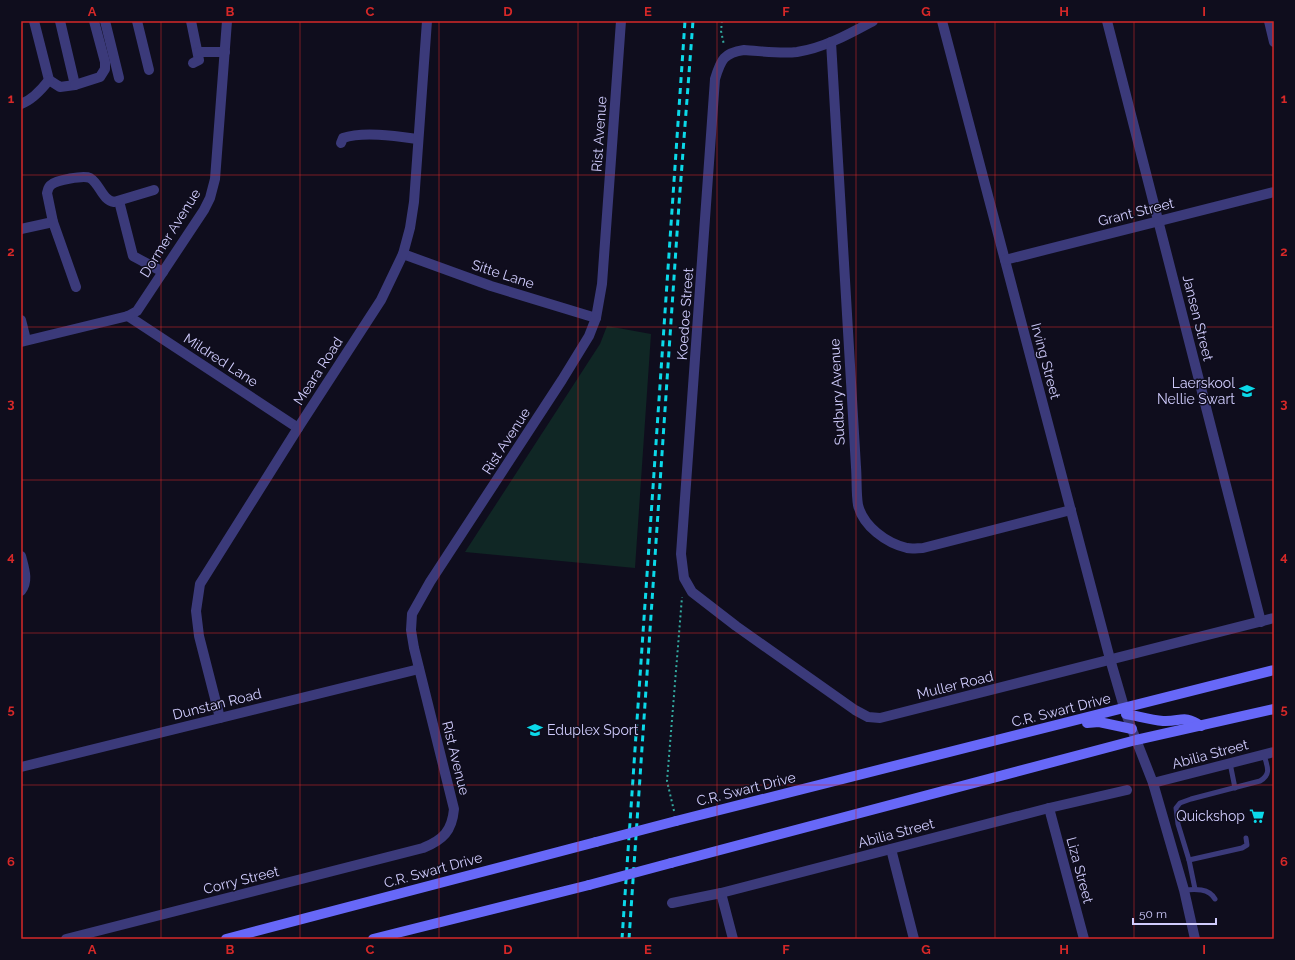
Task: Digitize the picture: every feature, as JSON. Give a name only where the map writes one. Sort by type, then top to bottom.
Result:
[{"type":"main road","name":"C.R. Swart Drive","points":[[226,939],[676,821],[1071,722],[1125,711],[1274,670]]},
{"type":"main road","points":[[372,939],[589,885],[1136,740],[1274,709]]},
{"type":"main road","points":[[1125,711],[1162,721],[1188,719],[1201,726]]},
{"type":"main road","points":[[1071,722],[1085,724],[1099,722],[1132,730]]},
{"type":"street","points":[[34,21],[49,80],[60,87],[75,85],[100,77],[105,69],[94,21]]},
{"type":"street","points":[[60,21],[75,85]]},
{"type":"street","points":[[105,21],[119,78]]},
{"type":"street","points":[[137,21],[149,70]]},
{"type":"street","points":[[191,21],[199,60],[193,63]]},
{"type":"street","name":"Dormer Avenue","points":[[23,341],[128,316],[137,311],[204,210],[213,189],[227,21]]},
{"type":"street","name":"Meara Road","points":[[220,718],[198,636],[196,611],[200,584],[381,300],[403,254],[410,228],[414,202],[427,21]]},
{"type":"street","name":"Rist Avenue","points":[[423,848],[435,842],[449,830],[453,819],[454,809],[419,669],[411,630],[412,614],[430,582],[582,349],[596,318],[602,284],[621,21]]},
{"type":"street","points":[[726,55],[744,50],[795,52],[831,42],[873,21]]},
{"type":"street","name":"Irving Street","points":[[942,21],[1110,659],[1125,711],[1153,783],[1184,890],[1195,939]]},
{"type":"street","name":"Jansen Street","points":[[1107,21],[1262,622]]},
{"type":"street","points":[[1269,21],[1274,42]]},
{"type":"street","name":"Sudbury Avenue","points":[[831,42],[858,504],[861,512],[867,523],[879,534],[890,541],[907,548],[923,548],[1071,510]]},
{"type":"street","points":[[198,52],[225,52]]},
{"type":"street","name":"Koedoe Street","points":[[684,578],[682,546],[715,78],[721,62],[726,55]]},
{"type":"street","points":[[21,104],[42,90],[49,80]]},
{"type":"street","points":[[341,143],[343,138],[348,136],[381,135],[418,139]]},
{"type":"street","points":[[76,287],[53,222],[47,193],[51,185],[80,177],[88,177],[95,183],[108,200],[114,202],[154,190]]},
{"type":"street","name":"Grant Street","points":[[1005,260],[1274,192]]},
{"type":"street","points":[[119,201],[133,256],[163,272]]},
{"type":"street","points":[[21,229],[53,222]]},
{"type":"street","name":"Sitte Lane","points":[[403,254],[491,286],[596,318]]},
{"type":"street","name":"Mildred Lane","points":[[128,316],[298,428]]},
{"type":"street","points":[[21,320],[23,341]]},
{"type":"street","points":[[21,556],[26,581],[21,592]]},
{"type":"street","name":"Muller Road","points":[[684,578],[692,592],[736,626],[855,710],[868,717],[880,718],[1274,618]]},
{"type":"street","name":"Dunstan Road","points":[[21,767],[419,669]]},
{"type":"street","name":"Abilia Street","points":[[1153,783],[1274,752]]},
{"type":"street","name":"Abilia Street","points":[[672,903],[721,893],[1049,808],[1127,790]]},
{"type":"street","name":"Liza Street","points":[[1049,808],[1084,939]]},
{"type":"street","name":"Corry Street","points":[[66,939],[423,848]]},
{"type":"street","points":[[891,849],[914,939]]},
{"type":"street","points":[[721,893],[733,939]]},
{"type":"lane","points":[[1195,889],[1189,860],[1178,824],[1176,808],[1180,803],[1191,799],[1260,781],[1266,777],[1268,772],[1264,755]]},
{"type":"lane","points":[[1230,763],[1235,788]]},
{"type":"lane","points":[[1189,860],[1242,848],[1246,845],[1246,838]]},
{"type":"lane","points":[[1184,890],[1206,890],[1212,894],[1215,899]]},
{"type":"path","points":[[722,21],[721,31],[726,55]]},
{"type":"path","points":[[676,821],[667,781],[684,578]]},
{"type":"green space","points":[[607,326],[651,334],[635,568],[465,552],[600,344]]},
{"type":"railway","points":[[622,939],[685,21]]},
{"type":"railway","points":[[629,939],[679,204],[693,21]]},
{"type":"place","name":"Laerskool Nellie Swart","points":[[1247,391]]},
{"type":"place","name":"Eduplex Sport","points":[[535,730]]},
{"type":"place","name":"Quickshop","points":[[1257,816]]}]
